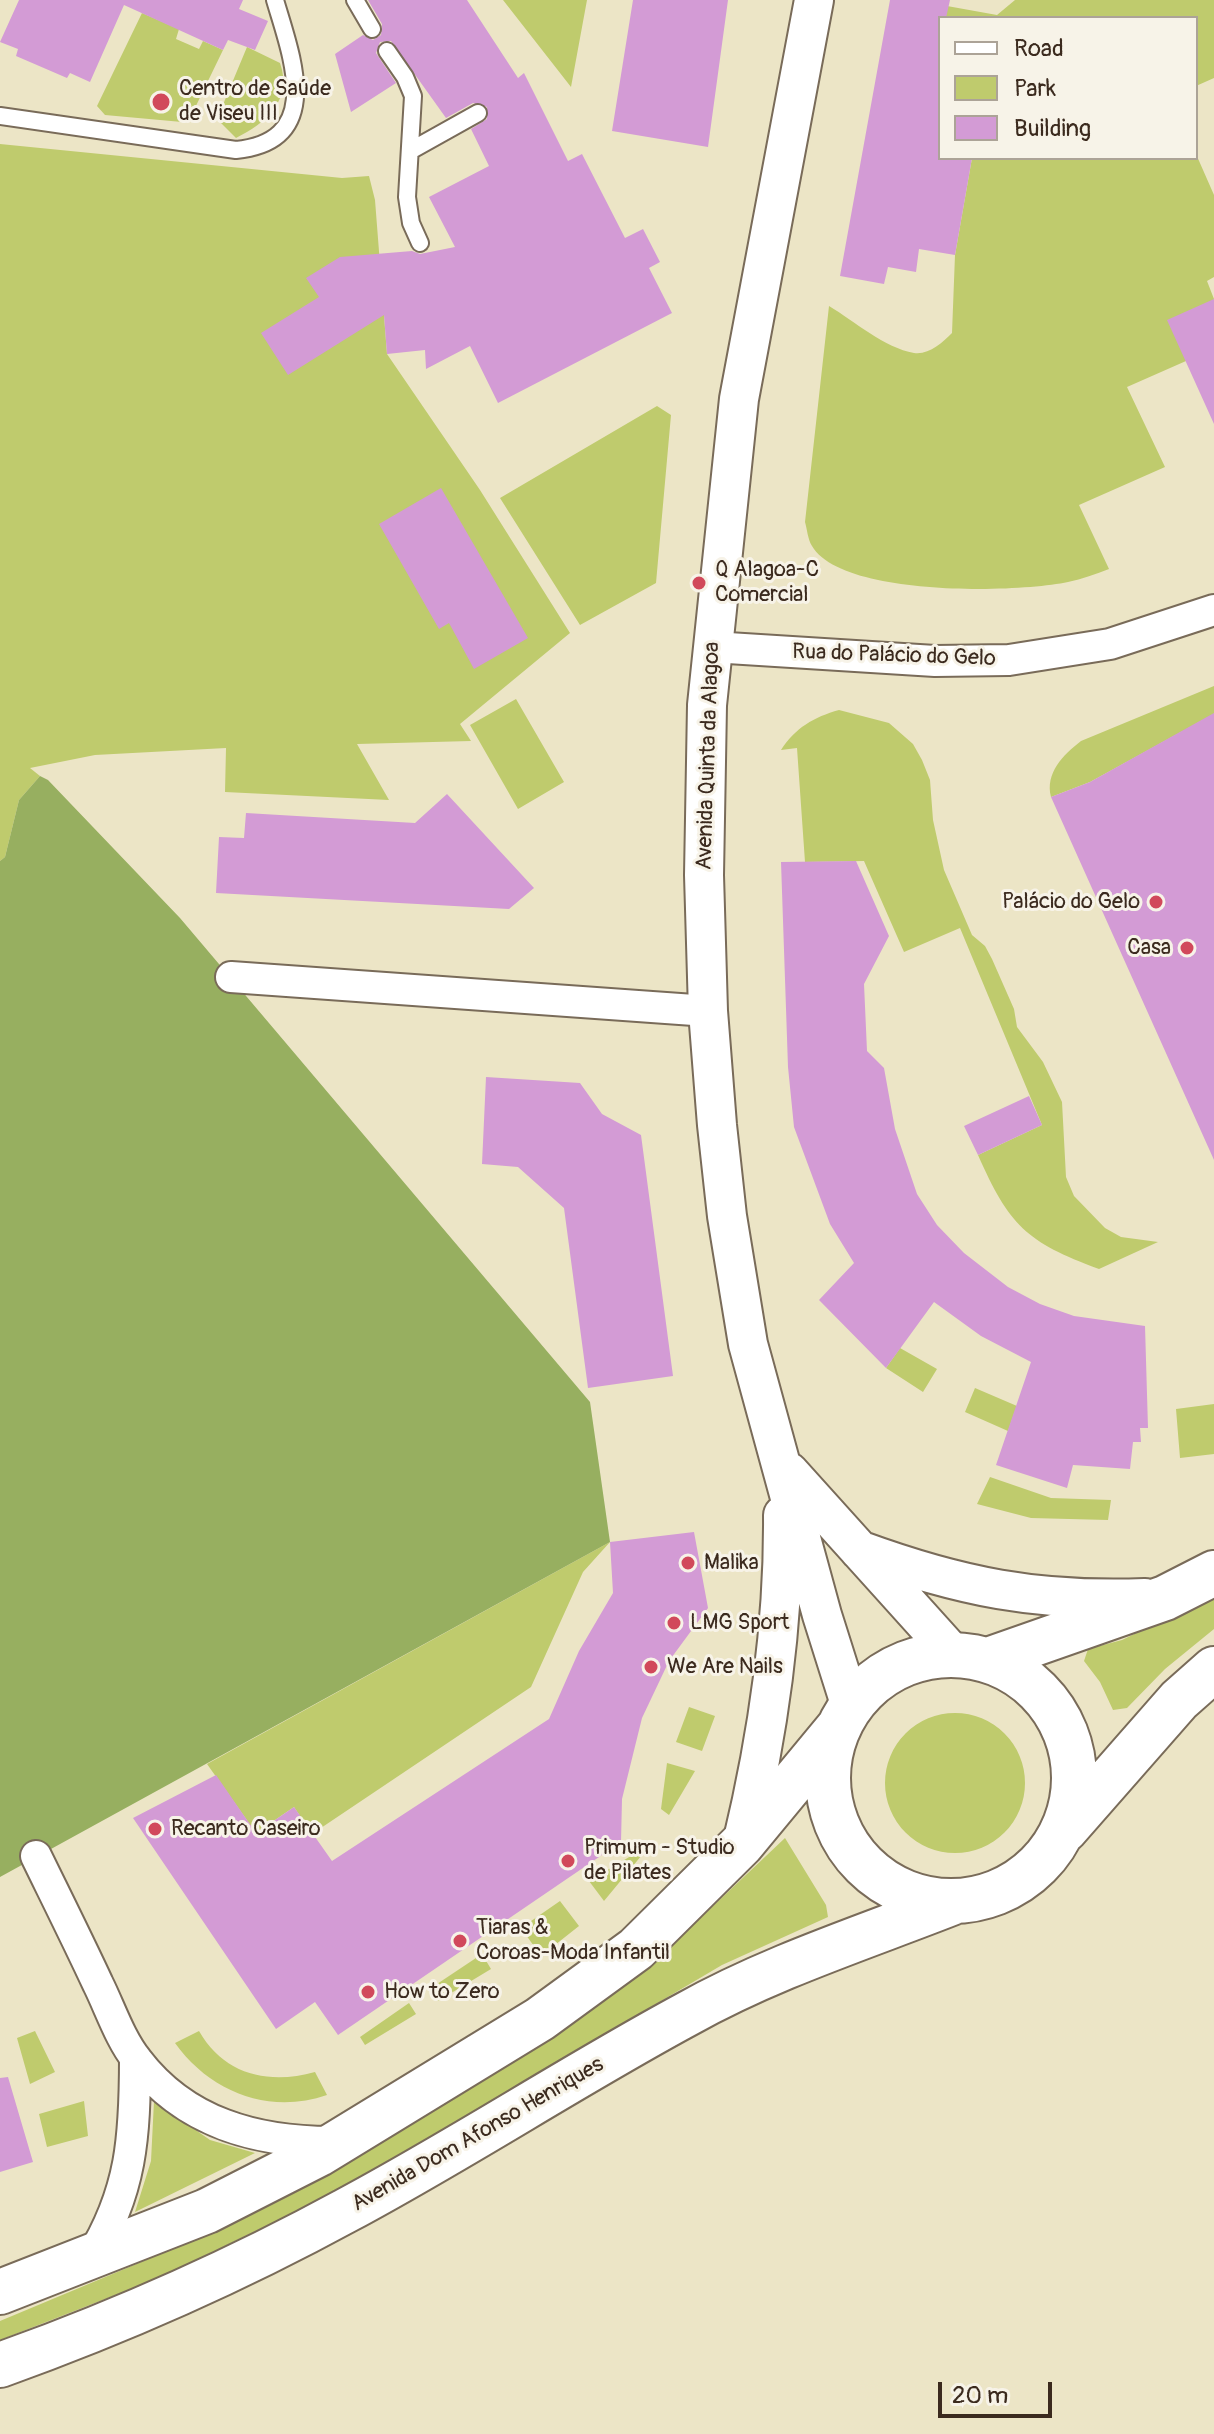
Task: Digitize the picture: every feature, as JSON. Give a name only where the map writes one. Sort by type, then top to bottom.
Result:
[{"type":"main road","points":[[0,2292],[89,2260],[207,2211],[338,2142],[540,2019],[636,1949],[742,1844],[844,1717],[884,1674],[917,1660],[970,1657],[1165,1598],[1214,1573]]},
{"type":"main road","points":[[970,1657],[1020,1676],[1047,1700],[1065,1731],[1074,1765],[1073,1801],[1061,1835]]},
{"type":"main road","points":[[844,1717],[827,1768],[831,1809],[848,1847],[876,1877],[913,1896],[954,1902],[987,1896],[1017,1883],[1042,1862],[1061,1835],[1179,1700],[1214,1669]]},
{"type":"main road","name":"Avenida Dom Afonso Henriques","points":[[0,2365],[84,2335],[226,2273],[386,2189],[689,2012],[784,1969],[954,1902]]},
{"type":"street","name":"Avenida Quinta da Alagoa","points":[[814,0],[739,399],[712,647],[705,752],[708,1011],[727,1216],[748,1344],[822,1615],[844,1717]]},
{"type":"street","name":"Rua do Palácio do Gelo","points":[[712,647],[935,661],[1009,660],[1110,644],[1214,610]]},
{"type":"street","points":[[231,977],[708,1011]]},
{"type":"street","points":[[782,1464],[859,1550],[970,1657]]},
{"type":"street","points":[[742,1844],[759,1770],[780,1628],[782,1464]]},
{"type":"street","points":[[859,1550],[928,1575],[991,1591],[1079,1600],[1165,1598]]},
{"type":"street","points":[[36,1856],[135,2058],[162,2089],[191,2111],[263,2138],[338,2142]]},
{"type":"street","points":[[89,2260],[109,2228],[129,2167],[135,2115],[135,2058]]},
{"type":"lane","points":[[0,116],[236,150],[260,145],[283,127],[298,89],[275,0]]},
{"type":"lane","points":[[355,0],[372,29]]},
{"type":"lane","points":[[387,51],[405,77],[413,96],[407,197],[411,223],[420,243]]},
{"type":"lane","points":[[410,151],[478,113]]},
{"type":"green space","points":[[503,0],[587,0],[571,87]]},
{"type":"green space","points":[[1015,0],[1214,0],[1214,78],[1198,85],[1198,16],[945,16],[947,6],[997,15]]},
{"type":"green space","points":[[142,13],[179,29],[176,39],[199,49],[203,41],[223,50],[193,112],[182,122],[105,115],[97,106]]},
{"type":"green space","points":[[247,47],[280,63],[283,88],[280,99],[267,117],[236,138],[217,119]]},
{"type":"green space","points":[[0,144],[342,178],[369,176],[375,200],[387,354],[480,490],[570,633],[460,724],[471,741],[357,744],[389,800],[225,792],[226,748],[95,755],[30,768],[40,776],[19,800],[5,857],[0,861]]},
{"type":"green space","points":[[1198,159],[1214,195],[1214,277],[1207,281],[1214,299],[1186,361],[1127,387],[1165,467],[1079,505],[1109,569],[1073,581],[1043,586],[932,587],[857,575],[829,563],[812,546],[805,522],[829,306],[881,340],[903,350],[920,353],[930,350],[952,333],[955,255],[972,160]]},
{"type":"green space","points":[[657,406],[671,415],[656,583],[580,625],[500,498]]},
{"type":"green space","points":[[1214,686],[1214,714],[1090,782],[1051,797],[1053,772],[1081,741]]},
{"type":"green space","points":[[516,699],[564,782],[518,809],[470,725]]},
{"type":"green space","points":[[839,710],[889,723],[913,744],[922,760],[930,780],[933,820],[944,870],[972,935],[985,946],[992,959],[1014,1009],[1017,1027],[1043,1062],[1062,1102],[1066,1177],[1074,1196],[1105,1228],[1121,1237],[1158,1242],[1099,1269],[1037,1240],[1011,1215],[1000,1199],[978,1155],[1042,1125],[960,928],[904,952],[864,861],[805,862],[797,748],[781,750],[792,735],[806,724]]},
{"type":"green space","points":[[40,776],[48,780],[180,918],[590,1402],[610,1542],[0,1877],[0,861],[5,857],[19,800]]},
{"type":"green space","points":[[900,1348],[937,1369],[923,1392],[886,1368]]},
{"type":"green space","points":[[975,1388],[1017,1406],[1008,1431],[965,1412]]},
{"type":"green space","points":[[1214,1404],[1214,1454],[1180,1458],[1176,1409]]},
{"type":"green space","points":[[990,1477],[1051,1498],[1111,1500],[1108,1520],[1031,1518],[977,1504]]},
{"type":"green space","points":[[610,1542],[583,1572],[531,1687],[312,1834],[294,1807],[256,1833],[207,1764]]},
{"type":"green space","points":[[1214,1595],[1214,1629],[1165,1669],[1127,1708],[1113,1710],[1100,1682],[1084,1661],[1088,1649],[1122,1640]]},
{"type":"green space","points":[[689,1707],[715,1716],[702,1751],[676,1742]]},
{"type":"green space","points":[[955,1713],[982,1718],[1004,1734],[1020,1756],[1025,1783],[1020,1810],[1004,1832],[982,1848],[955,1853],[928,1848],[906,1832],[890,1810],[885,1783],[890,1756],[906,1734],[928,1718]]},
{"type":"green space","points":[[667,1763],[695,1771],[669,1815],[661,1809]]},
{"type":"green space","points":[[785,1838],[826,1905],[828,1917],[722,1965],[342,2189],[159,2278],[0,2340],[0,2321],[146,2260],[329,2170],[628,1980],[692,1926]]},
{"type":"green space","points":[[651,1844],[604,1901],[589,1881]]},
{"type":"green space","points":[[560,1901],[579,1926],[541,1956],[521,1928]]},
{"type":"green space","points":[[482,1954],[491,1969],[438,2001],[431,1988]]},
{"type":"green space","points":[[409,2003],[416,2014],[365,2045],[360,2037]]},
{"type":"green space","points":[[35,2031],[55,2072],[30,2084],[17,2038]]},
{"type":"green space","points":[[199,2031],[221,2058],[235,2067],[249,2073],[281,2077],[315,2072],[327,2095],[284,2102],[242,2095],[223,2086],[205,2075],[175,2043]]},
{"type":"green space","points":[[84,2101],[88,2136],[47,2147],[39,2114]]},
{"type":"green space","points":[[154,2101],[210,2140],[255,2153],[135,2212],[151,2161]]},
{"type":"building","points":[[19,0],[243,0],[239,9],[268,21],[255,50],[228,40],[223,50],[124,5],[90,82],[70,73],[67,78],[16,56],[18,49],[0,42]]},
{"type":"building","points":[[368,0],[467,0],[518,78],[524,73],[568,161],[582,154],[625,238],[643,229],[660,262],[649,268],[672,313],[498,403],[470,346],[426,369],[425,350],[387,354],[384,315],[288,375],[261,333],[319,297],[306,278],[340,257],[412,251],[420,254],[455,247],[429,197],[489,166],[471,129],[487,119],[487,107],[473,103],[446,118],[391,41],[380,42],[376,53],[396,83],[351,112],[335,54],[363,35],[373,40],[381,35],[382,24]]},
{"type":"building","points":[[633,0],[728,0],[708,147],[612,131]]},
{"type":"building","points":[[890,0],[950,0],[946,16],[938,16],[938,160],[972,160],[955,255],[919,249],[916,272],[888,267],[884,284],[840,276]]},
{"type":"building","points":[[1214,299],[1214,424],[1167,320]]},
{"type":"building","points":[[441,488],[528,638],[474,669],[449,623],[439,629],[379,524]]},
{"type":"building","name":"Palácio do Gelo","points":[[1214,713],[1214,1160],[1051,797],[1090,782]]},
{"type":"building","points":[[447,794],[534,888],[509,909],[216,893],[219,837],[244,838],[246,813],[415,823]]},
{"type":"building","points":[[856,861],[889,936],[864,984],[867,1051],[884,1068],[895,1129],[917,1194],[937,1225],[964,1253],[1008,1287],[1040,1304],[1074,1316],[1145,1326],[1148,1428],[1140,1428],[1141,1442],[1133,1442],[1130,1469],[1073,1465],[1067,1488],[996,1465],[1031,1362],[981,1336],[934,1302],[886,1368],[819,1300],[854,1263],[830,1224],[794,1127],[788,1067],[781,862]]},
{"type":"building","points":[[486,1077],[580,1083],[602,1114],[641,1135],[673,1376],[588,1388],[564,1208],[518,1167],[482,1164]]},
{"type":"building","points":[[1029,1096],[1042,1125],[978,1155],[964,1126]]},
{"type":"building","points":[[694,1532],[708,1608],[669,1661],[642,1718],[622,1799],[621,1842],[338,2035],[315,2002],[276,2029],[133,1818],[216,1775],[256,1833],[294,1807],[332,1861],[549,1719],[579,1651],[613,1593],[610,1542]]},
{"type":"building","points":[[8,2077],[33,2162],[0,2172],[0,2078]]},
{"type":"place","name":"Centro de Saúde de Viseu III","points":[[161,102]]},
{"type":"place","name":"Q Alagoa-C Comercial","points":[[699,583]]},
{"type":"place","name":"Palácio do Gelo","points":[[1156,902]]},
{"type":"place","name":"Casa","points":[[1187,948]]},
{"type":"place","name":"Malika","points":[[688,1563]]},
{"type":"place","name":"LMG Sport","points":[[674,1623]]},
{"type":"place","name":"We Are Nails","points":[[651,1667]]},
{"type":"place","name":"Recanto Caseiro","points":[[155,1829]]},
{"type":"place","name":"Primum - Studio de Pilates","points":[[568,1861]]},
{"type":"place","name":"Tiaras & Coroas-Moda Infantil","points":[[460,1941]]},
{"type":"place","name":"How to Zero","points":[[368,1992]]}]
